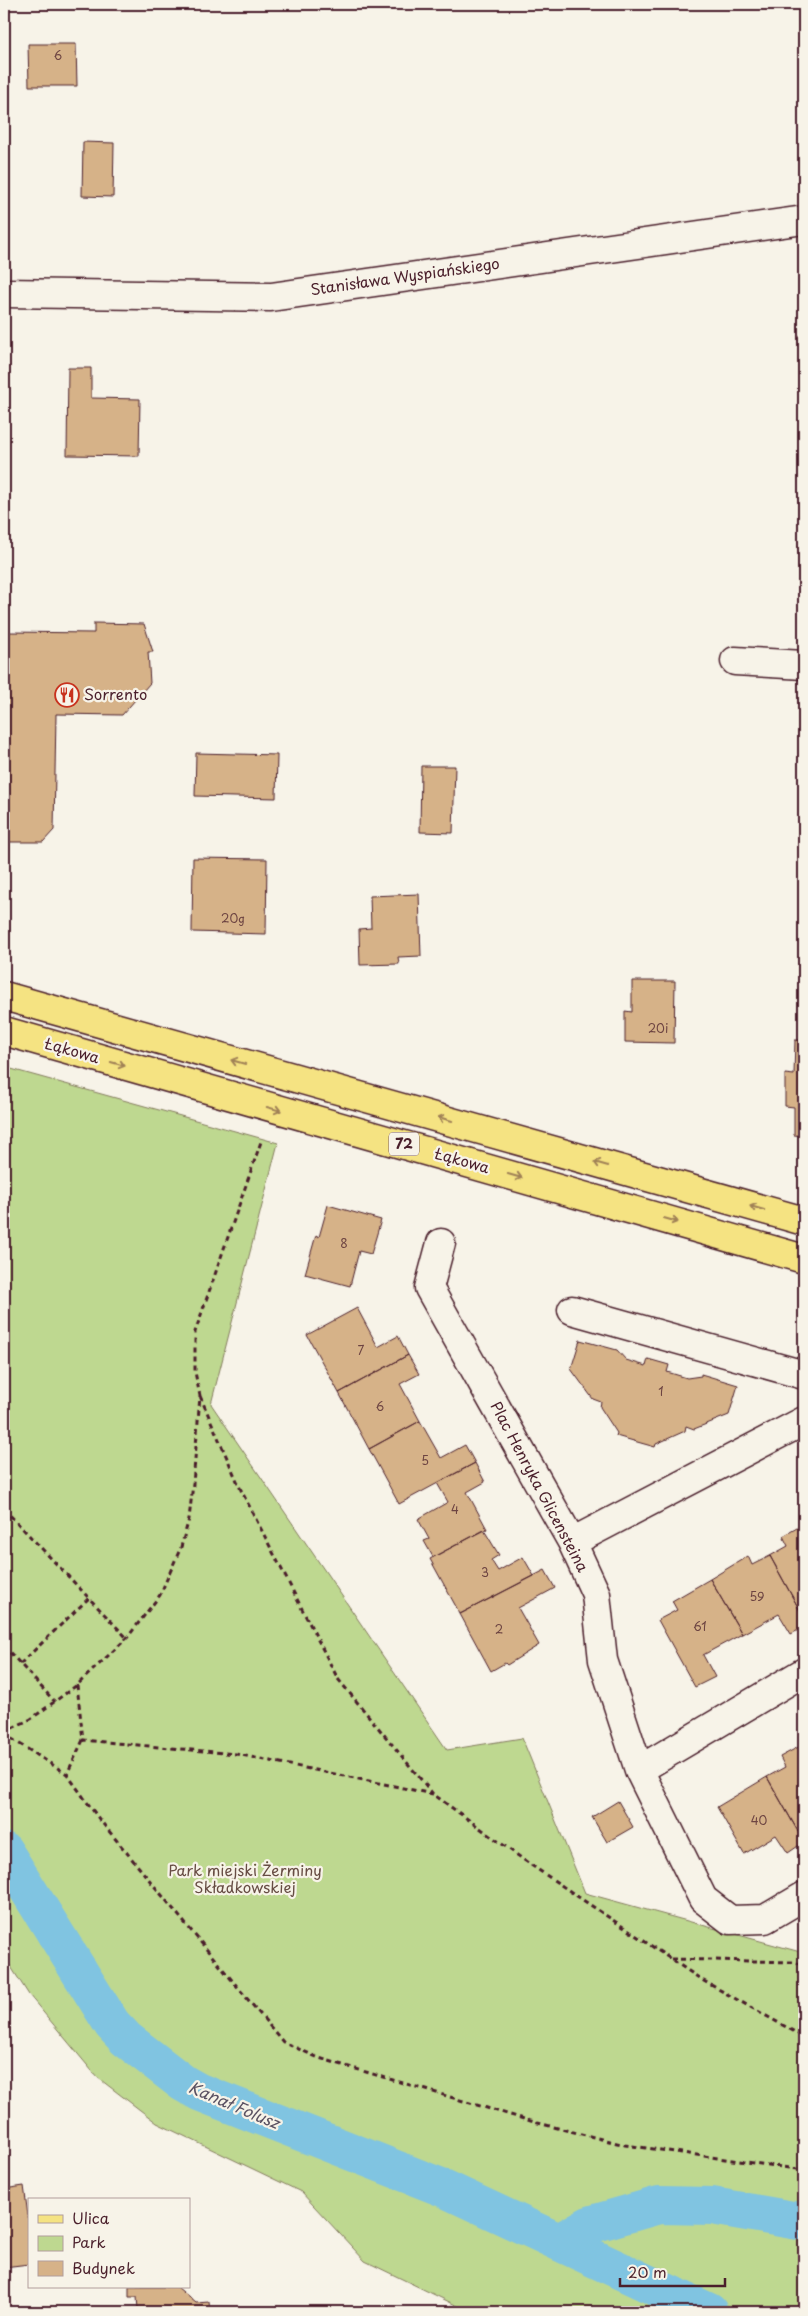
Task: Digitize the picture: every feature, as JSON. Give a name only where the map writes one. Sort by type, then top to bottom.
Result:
[{"type":"main road","name":"72","points":[[4,996],[804,1221]]},
{"type":"main road","name":"Łąkowa","points":[[4,1031],[804,1259]]},
{"type":"street","name":"Stanisława Wyspiańskiego","points":[[4,293],[270,296],[804,220]]},
{"type":"street","points":[[735,661],[804,665]]},
{"type":"street","name":"Plac Henryka Glicensteina","points":[[441,1243],[429,1288],[572,1542],[596,1594],[603,1660],[639,1770],[703,1899],[730,1920],[765,1919],[804,1896]]},
{"type":"street","points":[[572,1310],[804,1375]]},
{"type":"street","points":[[572,1542],[804,1421]]},
{"type":"street","points":[[639,1770],[804,1672]]},
{"type":"path","points":[[263,1138],[195,1332],[195,1372],[200,1396],[241,1490],[338,1679],[433,1794],[531,1865],[702,1980],[804,2037]]},
{"type":"path","points":[[200,1396],[194,1484],[189,1519],[181,1547],[160,1595],[127,1638],[77,1685],[31,1719],[4,1733],[67,1774],[98,1819],[283,2042],[319,2058],[534,2122],[625,2145],[804,2170]]},
{"type":"path","points":[[4,1509],[127,1638]]},
{"type":"path","points":[[20,1664],[89,1598]]},
{"type":"path","points":[[4,1646],[55,1702]]},
{"type":"path","points":[[67,1774],[84,1740],[77,1685]]},
{"type":"path","points":[[84,1740],[236,1754],[433,1794]]},
{"type":"path","points":[[670,1959],[793,1962],[804,1965]]},
{"type":"green space","name":"Park miejski Żerminy Składkowskiej","points":[[4,1067],[278,1143],[211,1404],[447,1750],[522,1738],[585,1893],[804,1953],[804,2312],[470,2312],[365,2261],[301,2192],[157,2123],[97,2077],[29,1995],[4,1956]]},
{"type":"water","points":[[4,1440],[7,1470],[4,1511]]},
{"type":"building","points":[[28,44],[76,44],[77,86],[29,86]]},
{"type":"building","points":[[83,142],[114,143],[113,197],[82,196]]},
{"type":"building","points":[[800,335],[804,335],[804,382],[800,382]]},
{"type":"building","points":[[68,368],[91,368],[91,398],[140,399],[139,456],[67,455]]},
{"type":"building","points":[[94,623],[144,624],[153,652],[148,652],[150,683],[122,715],[56,714],[54,830],[43,842],[4,842],[4,672],[8,672],[9,632],[94,633]]},
{"type":"building","points":[[196,753],[277,755],[276,798],[195,796]]},
{"type":"building","points":[[421,766],[455,766],[453,833],[420,832]]},
{"type":"building","points":[[193,858],[267,859],[266,934],[192,932]]},
{"type":"building","points":[[419,894],[421,956],[398,957],[399,964],[360,965],[359,929],[371,928],[370,896]]},
{"type":"building","points":[[632,981],[675,981],[674,1043],[625,1042],[625,1011],[632,1012]]},
{"type":"building","points":[[795,1040],[804,1040],[804,1136],[794,1135],[794,1107],[785,1106],[785,1074],[794,1075]]},
{"type":"building","points":[[328,1205],[381,1220],[371,1254],[359,1251],[350,1286],[305,1274],[316,1235],[319,1237]]},
{"type":"building","points":[[357,1308],[378,1347],[398,1336],[408,1355],[339,1393],[307,1335]]},
{"type":"building","points":[[580,1340],[617,1350],[626,1360],[646,1366],[648,1359],[669,1365],[667,1372],[687,1378],[701,1376],[701,1374],[738,1385],[729,1415],[694,1429],[686,1426],[685,1431],[656,1444],[655,1447],[616,1436],[617,1433],[600,1407],[601,1402],[593,1399],[571,1369]]},
{"type":"building","points":[[408,1355],[419,1374],[400,1384],[420,1421],[369,1449],[339,1393]]},
{"type":"building","points":[[420,1421],[441,1458],[465,1445],[475,1463],[399,1504],[369,1449]]},
{"type":"building","points":[[475,1463],[485,1482],[467,1492],[487,1529],[433,1557],[424,1541],[429,1539],[418,1519],[448,1502],[437,1483]]},
{"type":"building","points":[[804,1524],[804,1618],[770,1556],[788,1546],[783,1536]]},
{"type":"building","points":[[484,1530],[499,1555],[491,1560],[498,1571],[523,1557],[534,1576],[460,1614],[430,1559]]},
{"type":"building","points":[[748,1556],[752,1565],[770,1556],[804,1618],[804,1627],[791,1634],[779,1614],[742,1634],[710,1579]]},
{"type":"building","points":[[545,1570],[555,1588],[518,1608],[539,1645],[507,1665],[505,1663],[491,1671],[460,1614]]},
{"type":"building","points":[[710,1579],[742,1634],[703,1655],[715,1677],[695,1687],[658,1620],[677,1610],[672,1601]]},
{"type":"building","points":[[804,1744],[804,1842],[767,1777],[785,1767],[780,1757]]},
{"type":"building","points":[[767,1777],[804,1842],[788,1853],[776,1835],[744,1854],[717,1807]]},
{"type":"building","points":[[618,1801],[633,1827],[607,1842],[592,1817]]},
{"type":"building","points":[[24,2186],[28,2216],[28,2264],[4,2267],[4,2189]]},
{"type":"building","points":[[129,2288],[178,2288],[196,2303],[209,2302],[210,2312],[131,2312],[130,2309],[138,2309],[137,2297],[129,2297]]},
{"type":"waterway","name":"Kanał Folusz","points":[[4,1851],[112,2024],[126,2039],[183,2083],[199,2092],[441,2187],[709,2312]]},
{"type":"waterway","name":"Kanał Folusz","points":[[559,2242],[589,2225],[659,2205],[712,2206],[804,2222]]},
{"type":"place","name":"Sorrento","points":[[67,695]]}]
